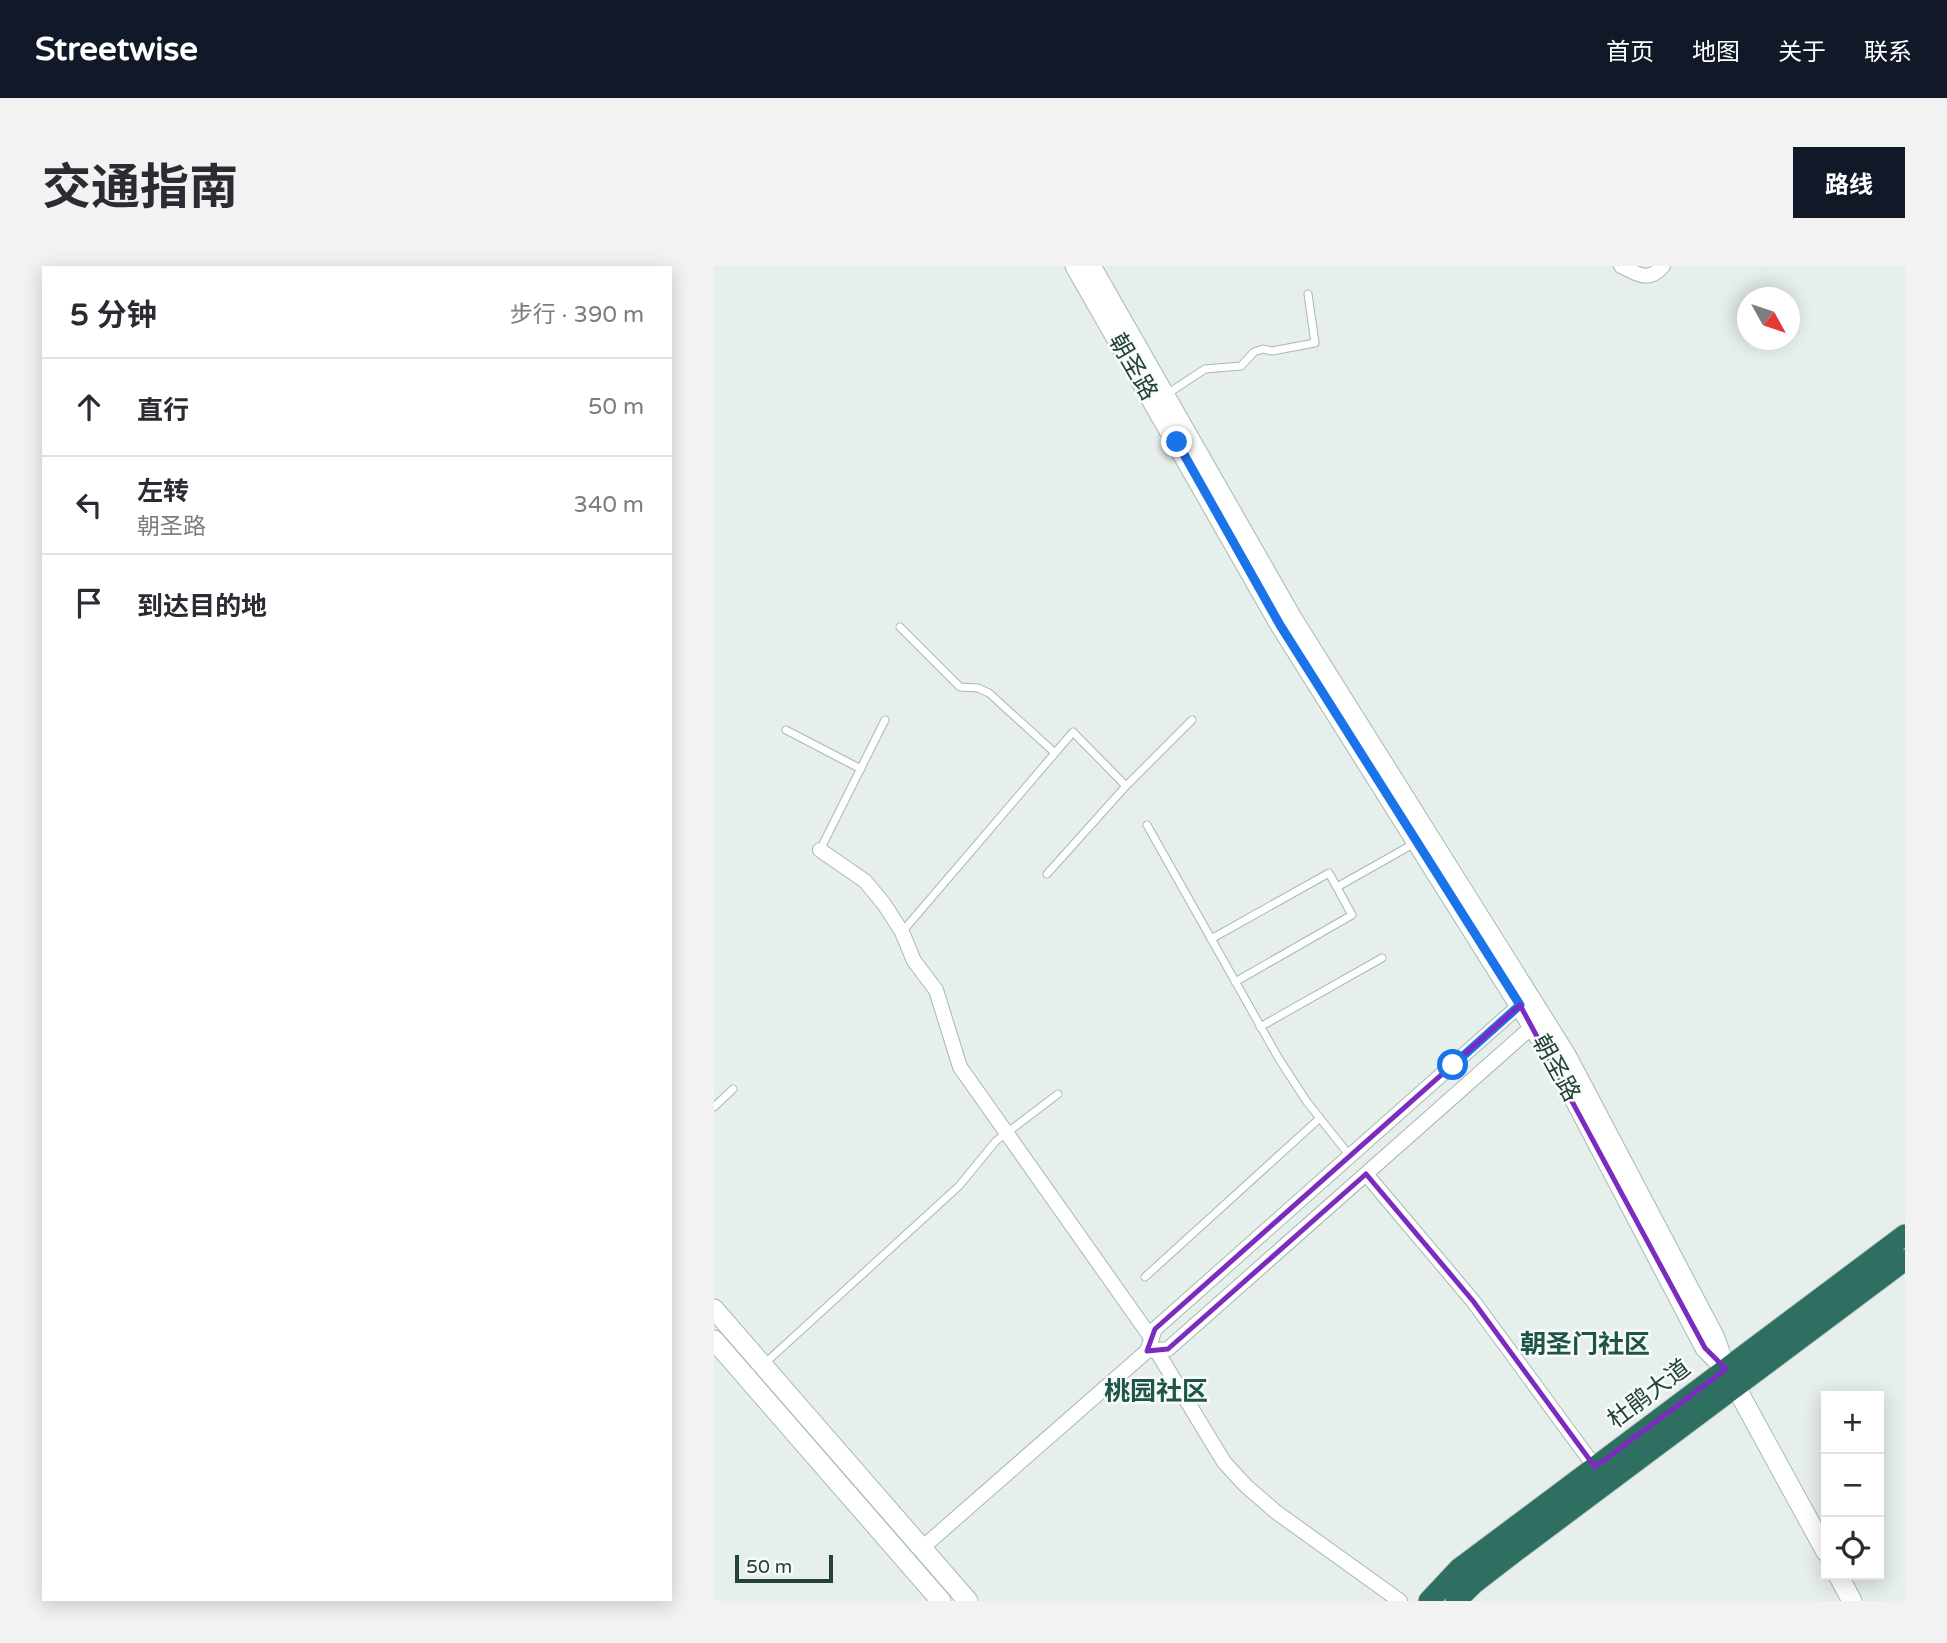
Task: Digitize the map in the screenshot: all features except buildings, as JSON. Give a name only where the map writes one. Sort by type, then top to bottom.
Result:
[{"type":"highway","name":"杜鹃大道","points":[[1456,1601],[1905,1235]]},
{"type":"highway","name":"杜鹃大道","points":[[1429,1601],[1459,1569],[1595,1467],[1905,1260]]},
{"type":"main road","name":"朝圣路","points":[[1075,266],[1280,625],[1555,1062],[1705,1348],[1731,1378]]},
{"type":"main road","name":"朝圣路","points":[[1091,266],[1292,618],[1566,1055],[1716,1338],[1731,1378],[1821,1543]]},
{"type":"main road","points":[[714,1309],[968,1601]]},
{"type":"main road","points":[[714,1340],[941,1601]]},
{"type":"main road","points":[[1842,1580],[1852,1601]]},
{"type":"street","points":[[1621,266],[1648,276],[1654,275],[1663,266]]},
{"type":"street","points":[[820,850],[865,881],[884,904],[902,932],[914,961],[930,979],[939,997],[960,1067],[1152,1347],[1224,1462],[1276,1512],[1400,1601]]},
{"type":"street","points":[[922,1548],[1152,1347],[1155,1329],[1520,1005]]},
{"type":"street","points":[[1152,1347],[1168,1349],[1532,1026]]},
{"type":"street","points":[[1366,1174],[1472,1301],[1595,1467]]},
{"type":"lane","points":[[1166,395],[1205,369],[1241,366],[1254,352],[1263,349],[1272,351],[1315,343],[1308,294]]},
{"type":"lane","points":[[900,627],[960,687],[978,688],[989,693],[1055,753]]},
{"type":"lane","points":[[820,850],[885,720]]},
{"type":"lane","points":[[1047,874],[1126,786],[1192,720]]},
{"type":"lane","points":[[786,730],[861,769]]},
{"type":"lane","points":[[902,932],[1073,732],[1126,786]]},
{"type":"lane","points":[[1147,825],[1279,1059],[1350,1156]]},
{"type":"lane","points":[[1337,887],[1416,842]]},
{"type":"lane","points":[[1211,939],[1329,873],[1337,887],[1352,915],[1235,982]]},
{"type":"lane","points":[[1261,1027],[1382,958]]},
{"type":"lane","points":[[714,1107],[733,1089]]},
{"type":"lane","points":[[764,1365],[960,1186],[984,1154],[1007,1132],[1058,1094]]},
{"type":"lane","points":[[1145,1277],[1320,1118]]},
{"type":"highlighted area","points":[[1520,1005],[1705,1348],[1726,1369],[1595,1467],[1473,1301],[1366,1174],[1168,1349],[1147,1351],[1155,1329]]},
{"type":"district","name":"朝圣门社区","points":[[1585,1344]]},
{"type":"district","name":"桃园社区","points":[[1156,1391]]},
{"type":"route","points":[[1177,442],[1280,625],[1520,1005],[1453,1065]]}]
